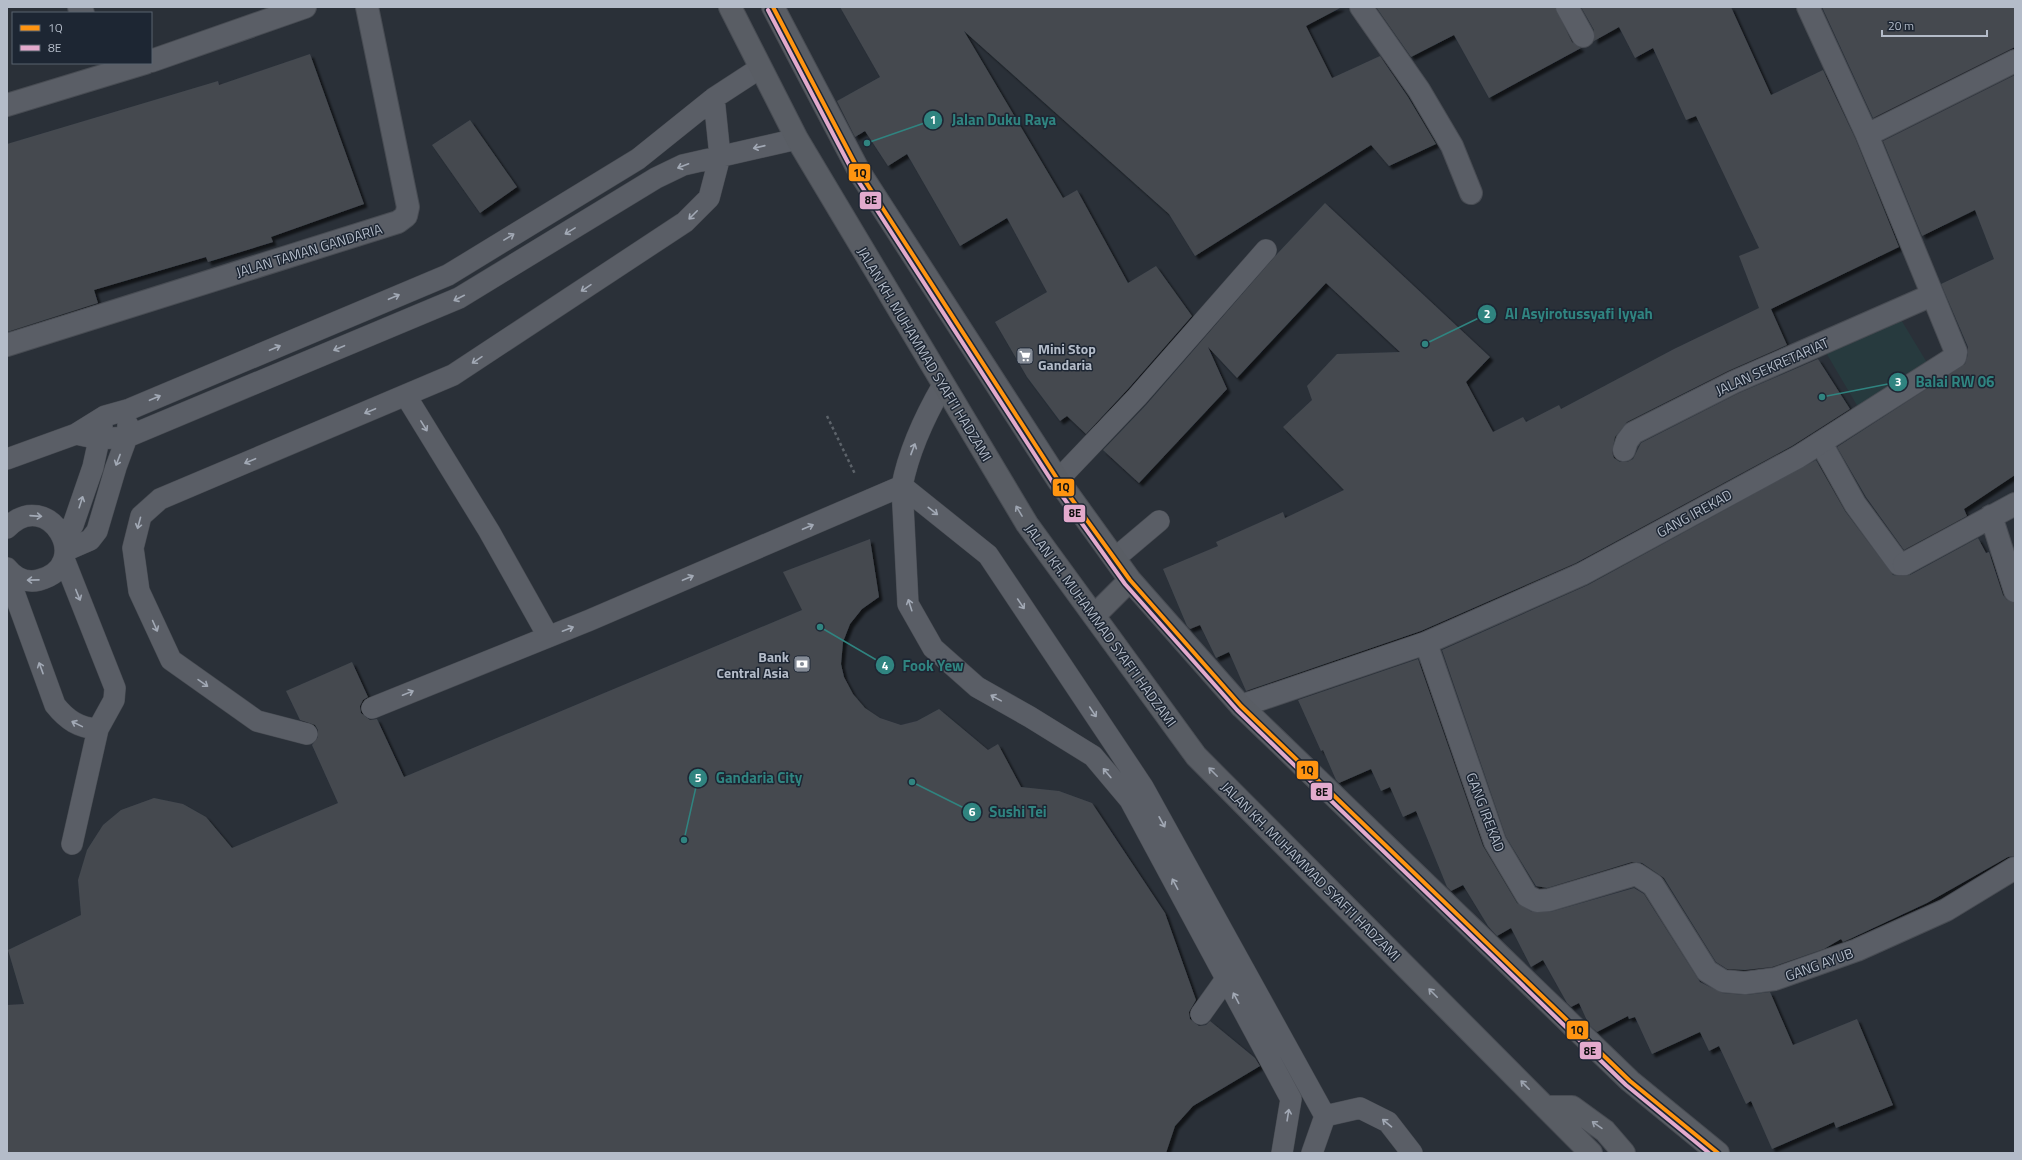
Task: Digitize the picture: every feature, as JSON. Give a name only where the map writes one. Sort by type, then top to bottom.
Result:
[{"type":"main road","name":"JALAN KH. MUHAMMAD SYAFI'I HADZAMI","points":[[730,7],[797,139],[1027,524],[1196,756],[1547,1106],[1587,1151]]},
{"type":"main road","points":[[773,7],[860,173],[1058,480],[1130,580],[1241,706],[1630,1081],[1718,1153]]},
{"type":"main road","points":[[1094,616],[1130,580]]},
{"type":"main road","points":[[1547,1106],[1572,1107],[1605,1131],[1624,1153]]},
{"type":"main road","points":[[1687,1128],[1697,1153]]},
{"type":"street","points":[[152,61],[305,7]]},
{"type":"street","name":"JALAN TAMAN GANDARIA","points":[[7,345],[398,222],[406,216],[408,207],[367,7]]},
{"type":"street","points":[[1361,7],[1419,90],[1452,146],[1471,194]]},
{"type":"street","points":[[1566,7],[1583,36]]},
{"type":"street","points":[[1808,7],[1867,135],[1932,295]]},
{"type":"street","points":[[1867,135],[2015,61]]},
{"type":"street","points":[[7,105],[121,67],[139,64]]},
{"type":"street","name":"GANG IREKAD","points":[[1241,706],[1426,643],[1582,574],[1821,443],[1951,361],[1955,357],[1956,352],[1932,295]]},
{"type":"street","name":"JALAN SEKRETARIAT","points":[[1624,450],[1627,441],[1633,433],[1734,382],[1932,295]]},
{"type":"street","points":[[1821,443],[1855,504],[1899,564],[1904,564],[2015,504]]},
{"type":"street","points":[[1991,516],[2015,591]]},
{"type":"street","name":"GANG IREKAD","points":[[1426,643],[1494,842],[1527,896],[1537,901],[1549,900],[1636,874],[1653,885]]},
{"type":"street","name":"GANG AYUB","points":[[1653,885],[1707,971],[1723,981],[1745,983],[1775,980],[1857,950],[1946,910],[2015,868]]},
{"type":"lane","points":[[7,459],[76,434],[105,416],[130,409],[448,275],[638,159],[714,98],[760,68]]},
{"type":"lane","points":[[307,734],[257,720],[171,660],[139,591],[133,548],[141,516],[160,499],[453,375],[685,222],[709,198],[720,156],[714,98]]},
{"type":"lane","points":[[76,434],[99,439],[127,437],[459,298],[656,178],[683,165],[797,139]]},
{"type":"lane","points":[[1058,480],[1137,397],[1266,250]]},
{"type":"lane","points":[[943,385],[926,414],[905,471],[902,486],[908,604],[932,648],[977,687],[1030,717],[1093,756],[1130,800],[1291,1099],[1282,1153]]},
{"type":"lane","points":[[406,396],[488,531],[548,636]]},
{"type":"lane","points":[[64,548],[90,540],[97,531],[116,467],[127,437],[130,409]]},
{"type":"lane","points":[[7,568],[11,573],[22,580],[36,581],[48,578],[58,570],[64,548],[93,467],[105,416]]},
{"type":"lane","points":[[372,708],[868,502],[902,486]]},
{"type":"lane","points":[[902,486],[988,555],[993,561],[1143,787],[1325,1116],[1312,1153]]},
{"type":"lane","points":[[7,528],[18,519],[30,516],[43,517],[54,524],[115,688],[114,700],[98,729],[72,844]]},
{"type":"lane","points":[[1114,559],[1160,521]]},
{"type":"lane","points":[[7,573],[55,705],[62,715],[74,723],[86,729],[98,729]]},
{"type":"lane","points":[[1201,1014],[1226,979]]},
{"type":"lane","points":[[1325,1116],[1360,1108],[1388,1122],[1412,1153]]},
{"type":"path","points":[[827,416],[868,502]]},
{"type":"green space","points":[[1897,313],[1929,366],[1858,407],[1825,351]]},
{"type":"building","points":[[840,7],[1342,7],[1306,26],[1332,78],[1380,56],[1408,97],[1436,144],[1389,166],[1371,145],[1195,256],[1169,214],[964,31],[1063,198],[1077,190],[1128,283],[1156,266],[1192,316],[1086,434],[1067,416],[1060,421],[1027,377],[995,322],[1047,292],[1007,218],[960,246],[907,154],[888,166],[865,131],[855,137],[837,101],[880,77]]},
{"type":"building","points":[[1376,7],[1555,7],[1572,42],[1581,48],[1489,98],[1454,35],[1411,57]]},
{"type":"building","points":[[1581,7],[1731,7],[1771,95],[1823,70],[1856,140],[1899,247],[1771,309],[1787,345],[1728,371],[1627,422],[1615,437],[1612,452],[1614,458],[1620,462],[1627,462],[1633,459],[1641,443],[1739,393],[1818,359],[1850,409],[1792,446],[1576,563],[1421,631],[1246,691],[1229,652],[1216,658],[1200,625],[1190,629],[1187,626],[1163,569],[1218,546],[1216,542],[1283,512],[1285,518],[1344,490],[1283,427],[1312,400],[1307,386],[1337,354],[1400,352],[1326,283],[1237,378],[1208,347],[1227,389],[1139,483],[1103,450],[1146,405],[1277,254],[1325,203],[1490,357],[1466,382],[1493,432],[1523,417],[1526,422],[1559,405],[1561,409],[1674,349],[1759,308],[1739,256],[1759,248],[1696,116],[1686,120],[1653,48],[1635,58],[1619,27],[1594,41],[1594,30]]},
{"type":"building","points":[[1822,7],[2015,7],[2015,47],[1873,118]]},
{"type":"building","points":[[310,54],[364,204],[271,237],[273,242],[208,262],[206,257],[94,290],[98,303],[7,332],[7,144],[218,81],[219,85]]},
{"type":"building","points":[[2015,75],[2015,475],[1964,509],[1967,516],[1904,550],[1866,497],[1837,447],[1965,364],[1968,354],[1968,347],[1941,284],[1994,259],[1975,210],[1922,236],[1883,141]]},
{"type":"building","points":[[470,120],[517,187],[480,213],[432,145]]},
{"type":"building","points":[[1816,460],[1845,511],[1893,575],[1910,575],[1978,538],[1986,553],[1989,552],[2003,595],[2007,600],[2015,603],[2015,856],[2008,857],[1927,903],[1843,942],[1841,939],[1824,949],[1772,967],[1745,970],[1727,969],[1716,962],[1664,878],[1642,863],[1632,862],[1547,888],[1536,886],[1506,837],[1442,650],[1588,585]]},
{"type":"building","points":[[870,539],[879,597],[862,609],[850,624],[843,642],[841,664],[844,677],[853,694],[865,708],[880,718],[901,725],[917,721],[939,709],[988,750],[998,744],[1021,787],[1059,791],[1092,803],[1165,913],[1196,1000],[1189,1012],[1190,1019],[1199,1026],[1206,1025],[1210,1021],[1255,1058],[1260,1066],[1193,1106],[1175,1126],[1166,1153],[7,1153],[7,1005],[24,1004],[8,950],[81,915],[78,880],[87,850],[103,825],[121,810],[154,798],[183,804],[206,817],[232,848],[338,803],[312,745],[318,737],[318,730],[315,725],[300,720],[286,691],[352,662],[368,697],[363,700],[360,706],[361,713],[370,720],[377,719],[404,777],[802,610],[783,572]]},
{"type":"building","points":[[1418,659],[1483,846],[1517,903],[1532,912],[1550,912],[1634,888],[1644,894],[1700,982],[1722,993],[1746,995],[1770,992],[1793,1045],[1857,1019],[1893,1105],[1836,1128],[1834,1122],[1772,1149],[1751,1101],[1746,1104],[1719,1046],[1709,1051],[1700,1032],[1652,1054],[1635,1017],[1629,1019],[1628,1016],[1597,1032],[1589,1025],[1579,1003],[1571,1007],[1567,1003],[1543,960],[1531,967],[1511,928],[1497,936],[1488,926],[1463,885],[1451,891],[1447,887],[1416,811],[1403,817],[1390,787],[1381,791],[1371,769],[1339,783],[1336,780],[1323,750],[1321,751],[1298,700]]},
{"type":"transit line","name":"1Q","points":[[773,7],[860,173],[1058,480],[1130,580],[1241,706],[1630,1081],[1718,1153]]},
{"type":"transit line","name":"8E","points":[[768,10],[855,176],[1053,483],[1125,584],[1237,710],[1626,1085],[1709,1153]]},
{"type":"place","name":"Jalan Duku Raya","points":[[867,143]]},
{"type":"place","name":"Al Asyirotussyafi Iyyah","points":[[1425,344]]},
{"type":"place","name":"Mini Stop Gandaria","points":[[1025,356]]},
{"type":"place","name":"Balai RW 06","points":[[1822,397]]},
{"type":"place","name":"Fook Yew","points":[[820,627]]},
{"type":"place","name":"Bank Central Asia","points":[[802,664]]},
{"type":"place","name":"Sushi Tei","points":[[912,782]]},
{"type":"place","name":"Gandaria City","points":[[684,840]]}]
